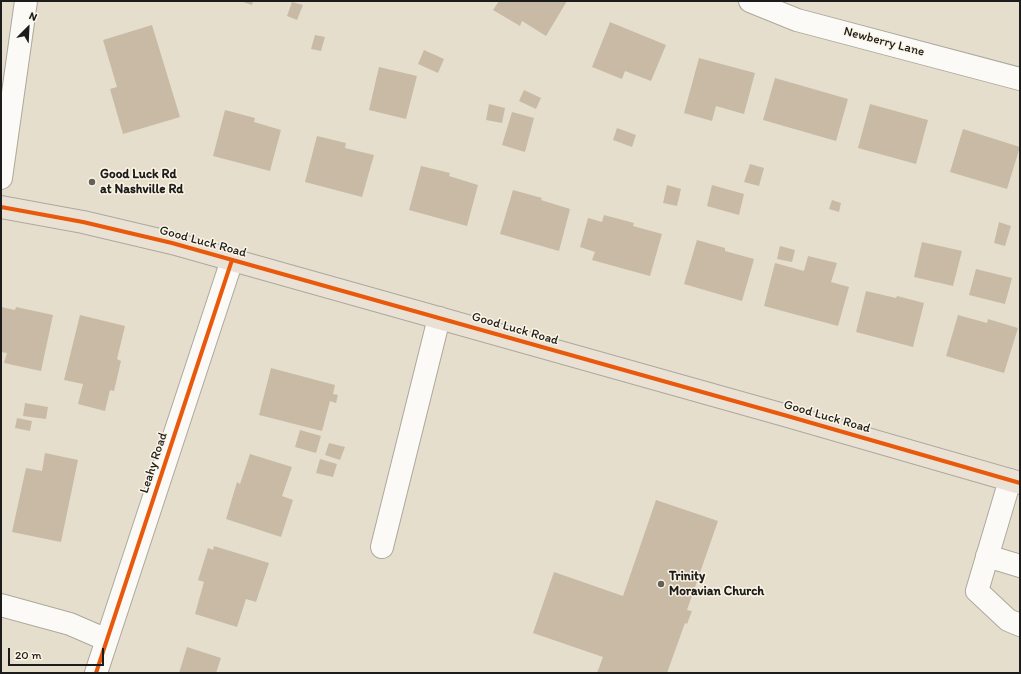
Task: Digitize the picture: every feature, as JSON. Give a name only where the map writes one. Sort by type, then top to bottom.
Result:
[{"type":"main road","name":"Good Luck Road","points":[[1,207],[83,222],[172,243],[1015,481]]},
{"type":"street","points":[[1,178],[26,1]]},
{"type":"street","name":"Newberry Lane","points":[[750,1],[797,20],[1020,79]]},
{"type":"street","name":"Leahy Road","points":[[96,673],[232,260]]},
{"type":"street","points":[[382,548],[439,318]]},
{"type":"street","points":[[1015,481],[977,591],[1008,620],[1020,625]]},
{"type":"street","points":[[988,556],[1020,566]]},
{"type":"street","points":[[1,605],[70,624],[107,640]]},
{"type":"building","points":[[240,1],[253,1],[252,5]]},
{"type":"building","points":[[499,1],[567,1],[546,36],[522,21],[520,26],[493,10]]},
{"type":"building","points":[[292,2],[303,5],[297,20],[287,16]]},
{"type":"building","points":[[610,22],[666,45],[651,81],[625,71],[622,79],[592,67]]},
{"type":"building","points":[[152,25],[180,117],[123,134],[110,89],[117,87],[103,40]]},
{"type":"building","points":[[315,35],[325,37],[321,51],[311,49]]},
{"type":"building","points":[[424,50],[444,59],[438,73],[418,64]]},
{"type":"building","points":[[699,58],[755,73],[744,114],[716,106],[712,121],[684,113]]},
{"type":"building","points":[[379,67],[417,76],[406,119],[369,110]]},
{"type":"building","points":[[775,78],[848,99],[836,141],[763,120]]},
{"type":"building","points":[[524,90],[541,98],[536,109],[519,101]]},
{"type":"building","points":[[489,104],[505,108],[502,123],[486,120]]},
{"type":"building","points":[[870,104],[928,120],[916,164],[858,148]]},
{"type":"building","points":[[225,110],[255,118],[254,122],[281,130],[270,171],[213,156]]},
{"type":"building","points":[[512,112],[534,118],[525,152],[502,145]]},
{"type":"building","points":[[617,128],[636,135],[632,147],[613,140]]},
{"type":"building","points":[[963,129],[1020,147],[1007,189],[950,172]]},
{"type":"building","points":[[317,136],[346,143],[345,148],[374,155],[362,197],[305,182]]},
{"type":"building","points":[[750,164],[764,168],[759,186],[744,182]]},
{"type":"building","points":[[421,166],[450,173],[449,176],[478,185],[467,226],[409,210]]},
{"type":"building","points":[[667,185],[681,189],[677,206],[663,203]]},
{"type":"building","points":[[712,185],[744,194],[739,215],[707,206]]},
{"type":"building","points":[[513,190],[542,198],[541,200],[570,209],[559,251],[500,234]]},
{"type":"building","points":[[832,200],[841,203],[839,212],[829,209]]},
{"type":"building","points":[[604,215],[634,223],[633,226],[662,234],[650,276],[592,260],[595,252],[580,247],[588,218],[602,222]]},
{"type":"building","points":[[999,222],[1011,226],[1005,246],[994,243]]},
{"type":"building","points":[[697,240],[725,248],[725,251],[754,259],[742,301],[684,284]]},
{"type":"building","points":[[922,242],[962,251],[953,286],[914,277]]},
{"type":"building","points":[[780,246],[795,250],[792,262],[777,259]]},
{"type":"building","points":[[808,256],[837,263],[831,282],[849,287],[838,326],[764,306],[775,263],[804,271]]},
{"type":"building","points":[[976,269],[1012,278],[1005,304],[969,295]]},
{"type":"building","points":[[866,291],[896,298],[897,296],[924,303],[913,347],[856,332]]},
{"type":"building","points":[[1,307],[15,310],[16,307],[53,315],[41,371],[4,363],[7,353],[1,352]]},
{"type":"building","points":[[80,315],[125,326],[117,359],[121,361],[114,391],[110,390],[105,411],[78,404],[83,384],[64,380]]},
{"type":"building","points":[[958,315],[987,323],[988,319],[1018,328],[1004,373],[946,356]]},
{"type":"building","points":[[271,368],[335,385],[333,394],[338,395],[336,403],[330,401],[322,431],[259,415]]},
{"type":"building","points":[[25,403],[48,407],[46,419],[23,416]]},
{"type":"building","points":[[17,418],[32,421],[30,431],[15,428]]},
{"type":"building","points":[[300,430],[321,436],[316,453],[295,447]]},
{"type":"building","points":[[329,443],[345,447],[340,460],[325,455]]},
{"type":"building","points":[[45,453],[78,460],[61,542],[12,532],[26,468],[42,471]]},
{"type":"building","points":[[250,454],[292,467],[282,496],[293,500],[281,537],[226,519],[237,482],[240,484]]},
{"type":"building","points":[[320,459],[337,464],[333,477],[316,473]]},
{"type":"building","name":"Trinity Moravian Church","points":[[656,500],[718,521],[687,610],[692,611],[687,624],[685,623],[667,673],[597,673],[603,657],[533,633],[554,572],[623,596]]},
{"type":"building","points":[[214,546],[269,563],[256,602],[246,599],[237,627],[195,614],[204,582],[198,580],[208,548],[213,550]]},
{"type":"building","points":[[187,647],[221,658],[216,673],[179,673]]},
{"type":"cycle path","points":[[1,207],[83,222],[172,243],[1020,483]]},
{"type":"cycle path","points":[[96,673],[232,260]]},
{"type":"place","name":"Good Luck Rd at Nashville Rd","points":[[92,182]]},
{"type":"place","name":"Trinity Moravian Church","points":[[661,584]]}]
